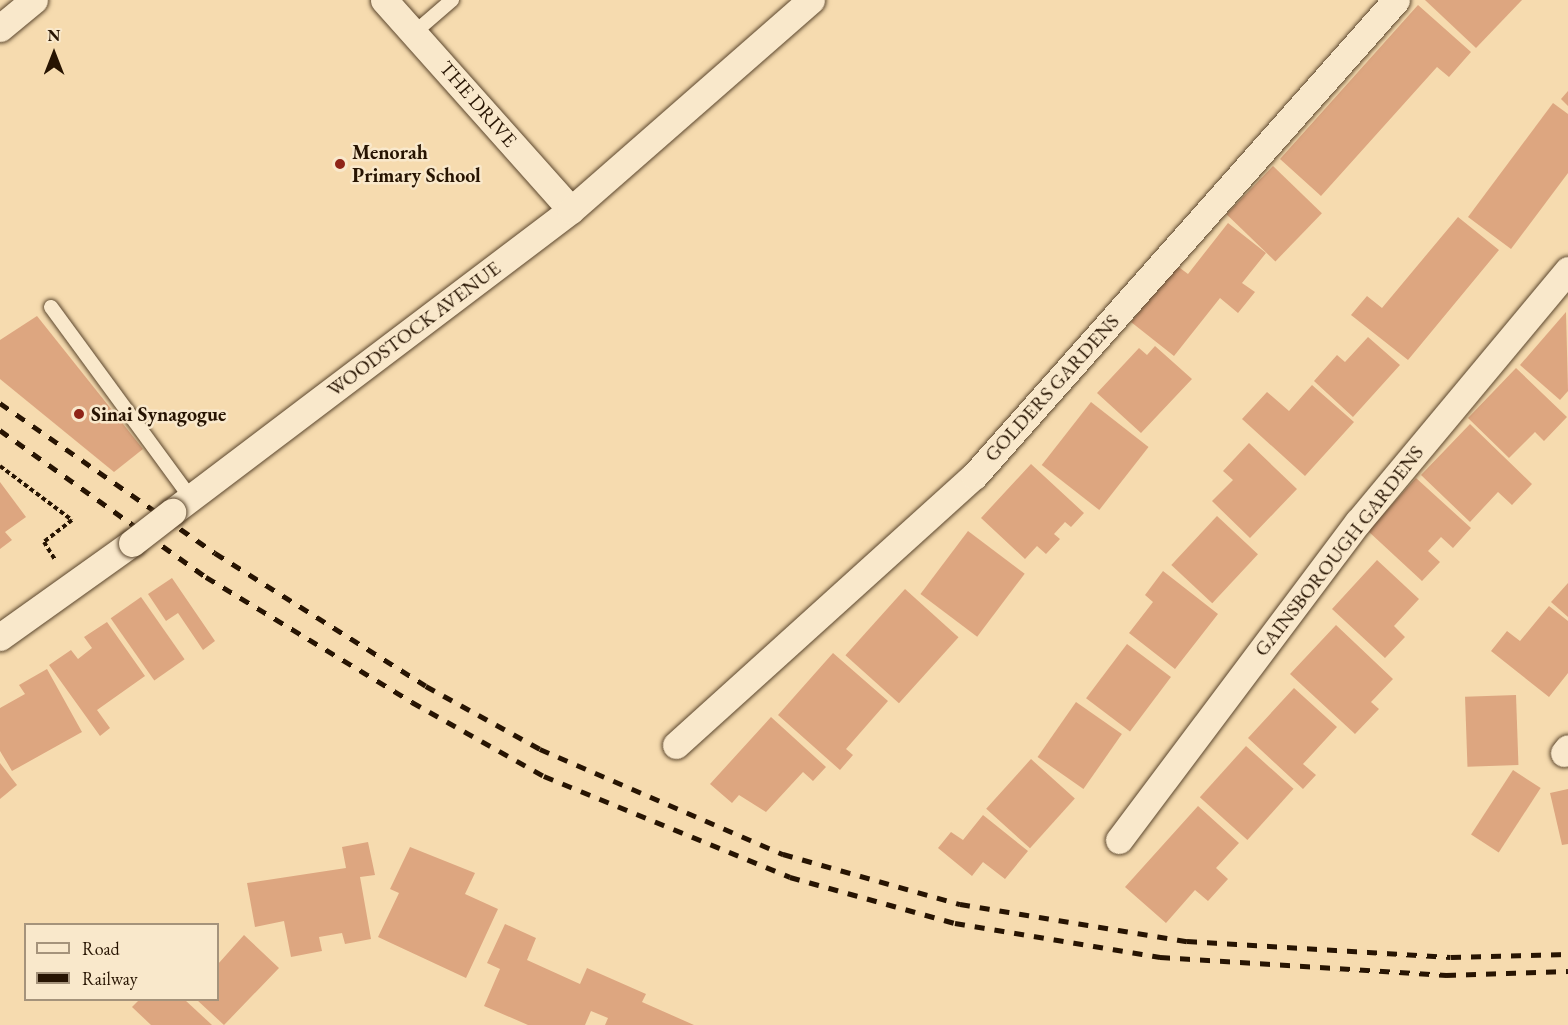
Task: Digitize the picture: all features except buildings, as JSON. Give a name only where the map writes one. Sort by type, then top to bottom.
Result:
[{"type":"street","points":[[0,28],[34,0]]},
{"type":"street","name":"THE DRIVE","points":[[384,0],[415,32],[571,210]]},
{"type":"street","name":"WOODSTOCK AVENUE","points":[[0,637],[71,584],[132,543],[571,210],[811,0]]},
{"type":"street","name":"GOLDERS GARDENS","points":[[676,745],[974,476],[1396,0]]},
{"type":"street","name":"GAINSBOROUGH GARDENS","points":[[1119,840],[1358,522],[1568,270]]},
{"type":"lane","points":[[415,32],[452,0]]},
{"type":"lane","points":[[51,306],[181,505]]},
{"type":"path","points":[[0,466],[72,520],[44,542],[71,584]]},
{"type":"railway","points":[[0,403],[215,553],[426,686],[540,749],[783,854],[960,904],[1187,941],[1451,957],[1568,954]]},
{"type":"railway","points":[[0,430],[206,577],[412,702],[544,776],[790,877],[955,923],[1160,957],[1446,975],[1568,971]]},
{"type":"place","name":"Menorah Primary School","points":[[340,164]]},
{"type":"place","name":"Sinai Synagogue","points":[[79,414]]}]
